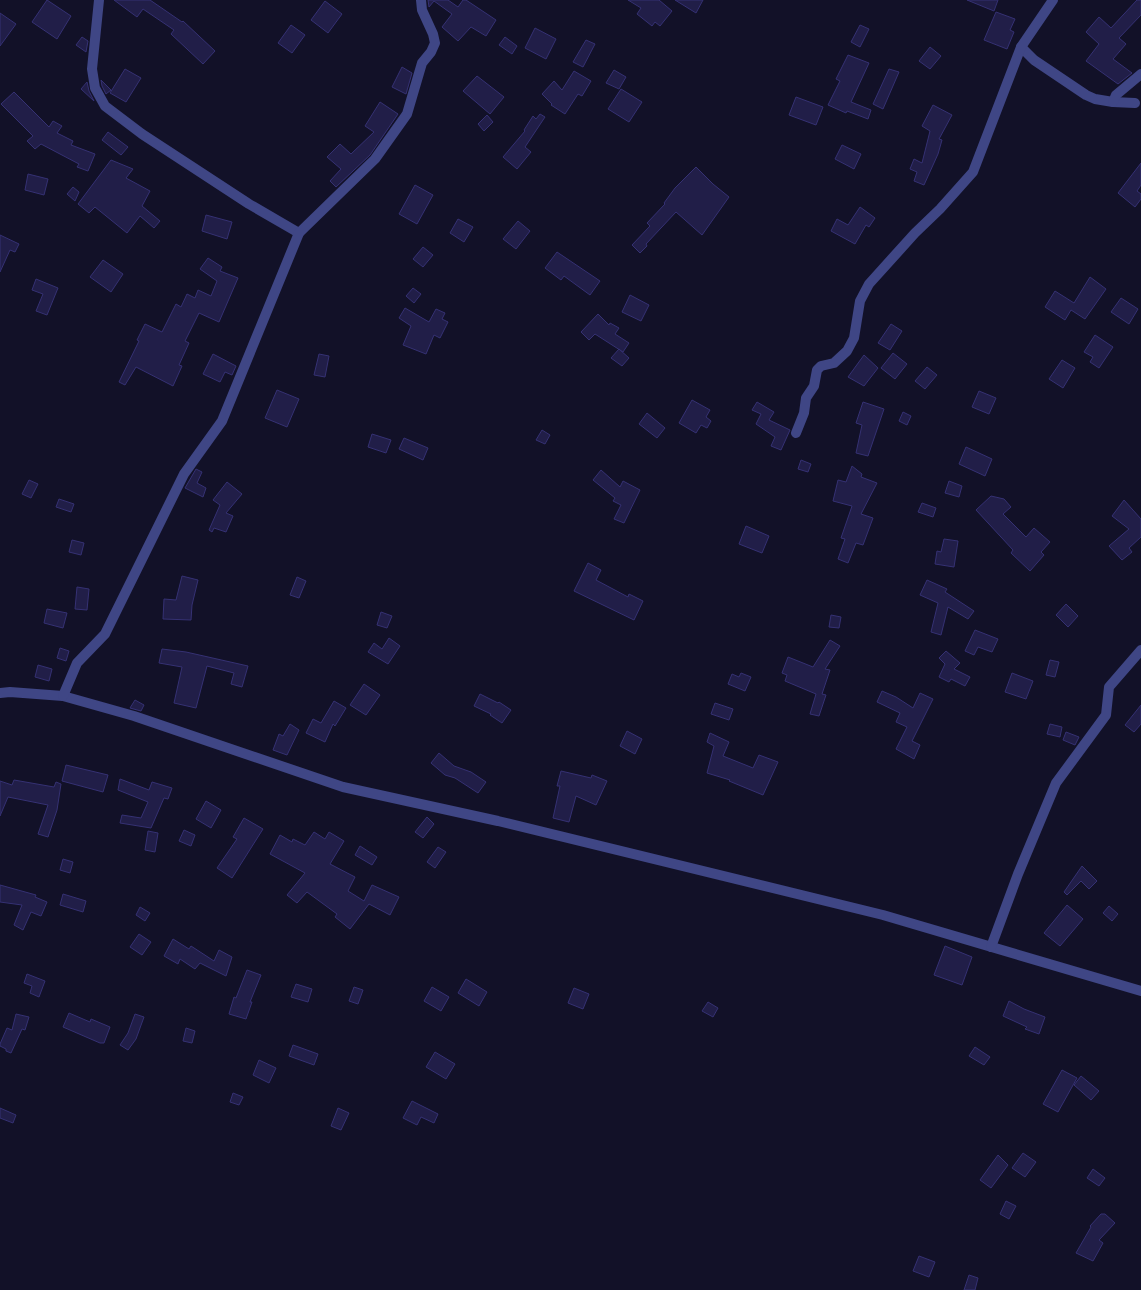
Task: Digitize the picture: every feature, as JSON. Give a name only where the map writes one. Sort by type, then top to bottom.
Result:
[{"type":"street","points":[[99,0],[92,69],[95,88],[105,106],[142,134],[250,204],[299,233]]},
{"type":"street","points":[[63,696],[77,663],[105,634],[184,474],[222,421],[299,233],[376,159],[407,114],[422,63],[431,52],[435,43],[422,10],[421,0]]},
{"type":"street","points":[[796,433],[804,413],[806,398],[814,386],[817,370],[821,366],[834,363],[847,351],[854,338],[860,302],[869,284],[973,172],[1021,47],[1053,0]]},
{"type":"street","points":[[1021,47],[1034,60],[1095,99],[1135,103]]},
{"type":"street","points":[[1113,102],[1116,95],[1141,74]]},
{"type":"street","points":[[991,947],[1018,874],[1056,783],[1106,715],[1109,687],[1141,650]]},
{"type":"street","points":[[0,692],[63,696],[134,716],[344,787],[498,821],[883,915],[1141,991]]},
{"type":"building","points":[[47,0],[71,16],[57,39],[32,22]]},
{"type":"building","points":[[114,0],[150,0],[183,21],[215,51],[203,64],[171,34],[174,30],[143,9],[137,17]]},
{"type":"building","points":[[428,0],[448,0],[458,7],[463,0],[466,0],[496,20],[486,36],[471,27],[458,41],[442,27],[452,14],[434,1],[429,7]]},
{"type":"building","points":[[628,0],[659,0],[672,11],[660,26],[655,22],[652,26],[637,14],[641,8]]},
{"type":"building","points":[[675,0],[703,0],[696,13]]},
{"type":"building","points":[[967,0],[998,0],[994,11]]},
{"type":"building","points":[[1137,0],[1141,0],[1141,15],[1119,38],[1126,44],[1113,59],[1132,73],[1118,84],[1086,61],[1099,44],[1086,32],[1099,17],[1111,28]]},
{"type":"building","points":[[325,1],[342,14],[328,33],[311,20]]},
{"type":"building","points":[[996,12],[1015,19],[1010,30],[1014,32],[1007,49],[984,40]]},
{"type":"building","points":[[0,13],[16,24],[0,46]]},
{"type":"building","points":[[291,25],[305,35],[292,53],[278,43]]},
{"type":"building","points":[[860,25],[869,29],[860,47],[851,42]]},
{"type":"building","points":[[535,28],[556,39],[546,59],[525,48]]},
{"type":"building","points":[[82,37],[88,41],[86,52],[76,45]]},
{"type":"building","points":[[505,37],[517,46],[512,54],[499,45]]},
{"type":"building","points":[[586,40],[595,44],[583,67],[573,62]]},
{"type":"building","points":[[930,47],[941,56],[930,69],[919,61]]},
{"type":"building","points":[[848,55],[869,63],[851,102],[871,110],[868,119],[847,111],[846,113],[828,105],[840,81],[836,79]]},
{"type":"building","points":[[402,67],[412,73],[406,94],[392,87]]},
{"type":"building","points":[[125,69],[141,78],[126,102],[110,93]]},
{"type":"building","points":[[889,69],[899,72],[883,109],[873,104]]},
{"type":"building","points":[[614,70],[626,77],[619,89],[606,83]]},
{"type":"building","points":[[574,71],[591,81],[582,96],[578,94],[565,114],[551,105],[542,94],[554,81],[562,90]]},
{"type":"building","points":[[477,76],[504,97],[490,114],[463,91]]},
{"type":"building","points":[[101,80],[111,90],[106,94],[102,86]]},
{"type":"building","points":[[87,82],[89,91],[94,101],[81,89]]},
{"type":"building","points":[[621,89],[642,102],[629,122],[608,109]]},
{"type":"building","points":[[14,92],[49,127],[53,121],[62,126],[57,133],[73,141],[71,145],[95,154],[88,171],[77,167],[79,164],[41,144],[35,149],[27,141],[33,136],[1,104]]},
{"type":"building","points":[[796,97],[823,107],[816,125],[789,115]]},
{"type":"building","points":[[380,102],[398,114],[370,155],[336,187],[330,181],[341,169],[327,157],[340,144],[351,154],[374,132],[365,126]]},
{"type":"building","points":[[933,105],[952,115],[939,139],[942,140],[938,154],[924,185],[914,181],[917,172],[910,169],[914,159],[922,163],[930,131],[922,126]]},
{"type":"building","points":[[540,114],[545,117],[525,147],[531,152],[517,169],[503,157],[525,131],[533,116],[536,119]]},
{"type":"building","points":[[487,115],[493,122],[484,131],[478,124]]},
{"type":"building","points":[[108,132],[128,147],[121,155],[102,140]]},
{"type":"building","points":[[842,145],[861,154],[854,169],[835,159]]},
{"type":"building","points":[[111,160],[133,169],[126,178],[150,191],[142,206],[160,221],[154,228],[140,216],[127,233],[95,207],[89,213],[78,204]]},
{"type":"building","points":[[1141,163],[1141,185],[1137,191],[1141,194],[1141,199],[1135,207],[1118,193]]},
{"type":"building","points":[[696,167],[729,197],[702,235],[676,212],[640,253],[632,245],[650,226],[647,223],[665,204],[675,188]]},
{"type":"building","points":[[28,174],[48,179],[44,195],[25,190]]},
{"type":"building","points":[[415,185],[433,195],[417,224],[399,214]]},
{"type":"building","points":[[73,187],[79,192],[75,201],[67,194]]},
{"type":"building","points":[[860,207],[875,218],[869,227],[866,225],[855,244],[831,231],[837,219],[848,225]]},
{"type":"building","points":[[206,215],[232,222],[227,239],[202,231]]},
{"type":"building","points":[[458,219],[473,227],[464,242],[450,233]]},
{"type":"building","points":[[518,221],[530,231],[516,249],[503,239]]},
{"type":"building","points":[[0,235],[19,244],[15,252],[10,250],[0,272]]},
{"type":"building","points":[[423,247],[433,255],[423,267],[413,259]]},
{"type":"building","points":[[557,252],[600,281],[590,295],[564,276],[561,280],[545,268]]},
{"type":"building","points":[[208,258],[222,267],[220,271],[238,278],[219,322],[199,313],[185,341],[189,343],[179,365],[182,366],[173,386],[136,367],[125,385],[119,382],[145,324],[162,332],[176,304],[181,307],[187,294],[195,298],[198,290],[211,296],[217,281],[200,269]]},
{"type":"building","points":[[103,260],[123,274],[111,292],[90,277]]},
{"type":"building","points":[[1090,277],[1106,289],[1085,319],[1071,310],[1065,320],[1045,307],[1055,291],[1074,303]]},
{"type":"building","points":[[36,279],[58,288],[47,315],[36,311],[43,294],[32,290]]},
{"type":"building","points":[[413,288],[421,294],[414,303],[406,296]]},
{"type":"building","points":[[630,295],[649,305],[641,321],[622,312]]},
{"type":"building","points":[[1121,298],[1138,309],[1129,324],[1111,312]]},
{"type":"building","points":[[405,308],[429,322],[436,309],[445,313],[442,319],[448,322],[440,338],[434,335],[426,354],[403,345],[411,326],[399,318]]},
{"type":"building","points":[[598,314],[609,325],[610,323],[619,328],[615,334],[629,343],[623,352],[595,334],[589,340],[581,332]]},
{"type":"building","points":[[891,324],[902,331],[890,350],[878,343]]},
{"type":"building","points":[[1095,335],[1113,347],[1099,368],[1090,362],[1093,357],[1084,352]]},
{"type":"building","points":[[619,349],[629,358],[622,366],[611,358]]},
{"type":"building","points":[[893,353],[907,364],[895,379],[881,368]]},
{"type":"building","points":[[213,354],[236,366],[232,375],[225,372],[220,382],[203,374]]},
{"type":"building","points":[[319,354],[329,356],[325,377],[314,375]]},
{"type":"building","points":[[864,355],[878,368],[864,386],[848,377]]},
{"type":"building","points":[[1062,360],[1075,368],[1063,388],[1049,379]]},
{"type":"building","points":[[927,367],[937,375],[925,389],[915,381]]},
{"type":"building","points":[[277,390],[299,399],[287,427],[265,418]]},
{"type":"building","points":[[979,391],[996,398],[989,414],[972,407]]},
{"type":"building","points":[[692,400],[710,410],[706,417],[711,421],[707,428],[701,425],[696,433],[679,423]]},
{"type":"building","points":[[757,402],[774,412],[769,420],[790,430],[781,450],[771,446],[775,437],[756,424],[761,414],[752,410]]},
{"type":"building","points":[[863,402],[884,409],[868,456],[856,453],[862,425],[856,423]]},
{"type":"building","points":[[903,412],[911,416],[907,425],[899,421]]},
{"type":"building","points":[[647,413],[665,428],[657,438],[639,424]]},
{"type":"building","points":[[542,430],[550,435],[545,444],[536,440]]},
{"type":"building","points":[[372,434],[391,440],[386,453],[368,447]]},
{"type":"building","points":[[404,438],[428,448],[423,460],[399,449]]},
{"type":"building","points":[[966,447],[992,459],[985,476],[959,464]]},
{"type":"building","points":[[801,460],[811,464],[808,472],[798,469]]},
{"type":"building","points":[[852,466],[862,474],[861,477],[877,483],[861,514],[873,518],[863,545],[856,543],[848,563],[838,559],[845,539],[841,538],[852,506],[833,501],[838,480],[846,482]]},
{"type":"building","points":[[196,469],[202,472],[197,483],[206,488],[203,497],[185,488]]},
{"type":"building","points":[[601,470],[620,487],[623,481],[640,490],[624,523],[614,519],[621,505],[613,501],[615,498],[593,480]]},
{"type":"building","points":[[29,480],[38,484],[31,498],[22,494]]},
{"type":"building","points":[[949,481],[962,486],[959,497],[945,493]]},
{"type":"building","points":[[227,482],[242,494],[226,513],[233,516],[226,532],[214,528],[212,532],[209,530],[220,505],[213,500]]},
{"type":"building","points":[[991,496],[1004,499],[1011,507],[1003,514],[1026,537],[1034,528],[1050,542],[1041,552],[1044,555],[1030,571],[1011,553],[1013,550],[976,510]]},
{"type":"building","points":[[59,499],[74,504],[71,512],[56,507]]},
{"type":"building","points":[[1124,500],[1141,519],[1141,537],[1129,548],[1132,552],[1122,560],[1109,546],[1129,529],[1112,516]]},
{"type":"building","points":[[922,503],[936,508],[933,517],[918,512]]},
{"type":"building","points":[[746,526],[769,536],[762,553],[739,544]]},
{"type":"building","points":[[944,539],[958,541],[954,567],[935,564],[937,551],[941,552]]},
{"type":"building","points":[[72,540],[84,543],[81,555],[69,552]]},
{"type":"building","points":[[588,563],[601,570],[596,580],[628,597],[629,594],[643,601],[634,620],[574,591]]},
{"type":"building","points":[[182,576],[198,580],[192,605],[191,620],[163,619],[164,599],[176,600]]},
{"type":"building","points":[[297,577],[306,581],[299,598],[290,595]]},
{"type":"building","points":[[927,580],[947,589],[945,592],[974,611],[968,619],[948,607],[941,635],[931,632],[938,603],[920,595]]},
{"type":"building","points":[[77,587],[89,589],[87,610],[75,609]]},
{"type":"building","points":[[1066,604],[1078,616],[1068,627],[1056,615]]},
{"type":"building","points":[[47,609],[67,613],[63,628],[44,623]]},
{"type":"building","points":[[381,612],[392,616],[387,628],[377,625]]},
{"type":"building","points":[[831,615],[841,617],[839,628],[829,627]]},
{"type":"building","points":[[975,630],[998,639],[992,652],[978,647],[974,655],[965,651]]},
{"type":"building","points":[[389,638],[400,646],[388,664],[368,652],[374,643],[382,649]]},
{"type":"building","points":[[830,640],[840,646],[825,669],[830,670],[822,694],[826,695],[819,716],[810,714],[816,694],[785,681],[787,675],[782,673],[788,657],[813,667]]},
{"type":"building","points":[[60,648],[69,651],[66,661],[57,658]]},
{"type":"building","points":[[162,649],[186,652],[248,666],[242,687],[231,684],[234,673],[207,666],[196,708],[174,703],[182,667],[159,663]]},
{"type":"building","points":[[946,651],[960,663],[954,669],[970,677],[965,686],[951,679],[949,682],[939,677],[945,664],[939,658]]},
{"type":"building","points":[[1050,660],[1059,662],[1055,677],[1046,675]]},
{"type":"building","points":[[38,665],[52,669],[49,681],[35,677]]},
{"type":"building","points":[[741,673],[751,677],[745,691],[728,684],[732,674],[739,677]]},
{"type":"building","points":[[1012,673],[1033,681],[1026,699],[1005,692]]},
{"type":"building","points":[[364,684],[380,695],[366,715],[350,705]]},
{"type":"building","points":[[882,691],[913,708],[920,693],[933,699],[912,741],[920,745],[914,759],[896,749],[907,727],[896,722],[900,713],[877,702]]},
{"type":"building","points":[[480,694],[499,702],[511,710],[502,723],[491,714],[474,706]]},
{"type":"building","points":[[135,700],[144,705],[141,711],[130,708]]},
{"type":"building","points":[[334,701],[346,708],[335,726],[333,724],[325,742],[306,733],[313,719],[321,723]]},
{"type":"building","points":[[715,703],[733,709],[729,720],[711,714]]},
{"type":"building","points":[[1141,705],[1141,724],[1134,732],[1125,725]]},
{"type":"building","points":[[290,724],[299,730],[287,755],[273,750],[279,734],[283,736]]},
{"type":"building","points":[[1050,724],[1062,727],[1060,737],[1047,734]]},
{"type":"building","points":[[627,731],[642,739],[635,754],[620,746]]},
{"type":"building","points":[[1066,732],[1079,737],[1075,745],[1063,740]]},
{"type":"building","points":[[710,733],[729,742],[723,756],[753,768],[759,755],[778,762],[763,795],[730,780],[707,773],[714,746],[707,742]]},
{"type":"building","points":[[439,753],[454,766],[471,772],[486,782],[478,793],[455,778],[445,775],[431,763]]},
{"type":"building","points":[[66,765],[108,775],[103,792],[62,781]]},
{"type":"building","points":[[561,771],[591,778],[592,775],[607,781],[596,805],[576,796],[569,822],[553,818],[560,786],[557,786]]},
{"type":"building","points":[[120,779],[149,790],[152,782],[172,788],[168,799],[164,798],[151,828],[120,823],[122,815],[141,818],[148,802],[118,790]]},
{"type":"building","points":[[14,780],[54,787],[56,782],[61,784],[57,810],[48,837],[38,834],[48,805],[8,797],[0,816],[0,781],[12,785]]},
{"type":"building","points":[[206,801],[221,810],[211,828],[196,819]]},
{"type":"building","points":[[427,817],[434,824],[423,838],[415,832]]},
{"type":"building","points":[[244,818],[263,829],[232,878],[217,868],[237,839],[233,837]]},
{"type":"building","points":[[184,830],[195,835],[191,846],[179,841]]},
{"type":"building","points":[[148,831],[158,833],[155,852],[145,850]]},
{"type":"building","points":[[314,832],[325,839],[329,832],[344,841],[330,864],[355,877],[348,891],[364,901],[372,885],[399,897],[390,915],[369,904],[350,929],[335,917],[337,914],[307,892],[297,903],[287,895],[305,873],[270,854],[280,835],[292,842],[293,839],[305,845]]},
{"type":"building","points":[[360,846],[377,857],[372,865],[355,855]]},
{"type":"building","points":[[438,847],[446,852],[435,868],[427,862]]},
{"type":"building","points":[[63,859],[73,862],[70,873],[60,870]]},
{"type":"building","points":[[1082,866],[1097,881],[1089,889],[1081,881],[1067,895],[1064,892]]},
{"type":"building","points":[[0,885],[36,895],[35,897],[47,902],[41,916],[31,912],[23,930],[14,925],[22,905],[0,902]]},
{"type":"building","points":[[63,894],[86,901],[83,912],[60,905]]},
{"type":"building","points":[[1067,905],[1083,919],[1060,946],[1044,933]]},
{"type":"building","points":[[1109,906],[1118,914],[1112,921],[1103,913]]},
{"type":"building","points":[[140,907],[150,913],[145,921],[136,915]]},
{"type":"building","points":[[139,934],[151,942],[142,955],[130,947]]},
{"type":"building","points":[[173,939],[189,949],[191,946],[214,961],[219,950],[232,957],[226,976],[200,963],[195,969],[180,959],[178,964],[164,956]]},
{"type":"building","points":[[945,946],[972,957],[962,985],[934,975]]},
{"type":"building","points":[[247,970],[261,975],[250,1002],[252,1002],[246,1019],[229,1014],[234,997],[236,998]]},
{"type":"building","points":[[27,974],[45,981],[39,997],[30,993],[32,986],[24,983]]},
{"type":"building","points":[[466,979],[487,992],[479,1006],[458,993]]},
{"type":"building","points":[[296,984],[312,989],[308,1002],[291,997]]},
{"type":"building","points":[[354,987],[363,990],[358,1004],[349,1001]]},
{"type":"building","points":[[432,987],[449,997],[441,1011],[424,1001]]},
{"type":"building","points":[[574,988],[589,994],[583,1009],[568,1003]]},
{"type":"building","points":[[1009,1001],[1045,1017],[1039,1034],[1025,1029],[1027,1027],[1003,1016]]},
{"type":"building","points":[[708,1002],[718,1008],[713,1017],[702,1011]]},
{"type":"building","points":[[69,1013],[90,1022],[91,1019],[110,1027],[104,1043],[63,1027]]},
{"type":"building","points":[[16,1014],[29,1017],[25,1030],[22,1029],[11,1053],[6,1051],[0,1044],[7,1028],[12,1030]]},
{"type":"building","points":[[135,1014],[144,1017],[136,1039],[128,1050],[120,1045],[128,1033]]},
{"type":"building","points":[[186,1028],[195,1031],[192,1043],[183,1041]]},
{"type":"building","points":[[293,1045],[318,1054],[314,1065],[289,1056]]},
{"type":"building","points":[[975,1047],[990,1057],[984,1065],[969,1056]]},
{"type":"building","points":[[435,1052],[455,1064],[446,1079],[426,1067]]},
{"type":"building","points":[[259,1060],[276,1068],[269,1083],[253,1075]]},
{"type":"building","points":[[1062,1070],[1077,1078],[1058,1112],[1043,1104]]},
{"type":"building","points":[[1081,1076],[1099,1091],[1091,1100],[1074,1085]]},
{"type":"building","points":[[233,1093],[243,1097],[239,1105],[230,1102]]},
{"type":"building","points":[[412,1101],[438,1114],[434,1123],[421,1117],[417,1125],[403,1118]]},
{"type":"building","points":[[0,1108],[16,1115],[13,1123],[0,1118]]},
{"type":"building","points":[[338,1108],[349,1113],[341,1130],[331,1126]]},
{"type":"building","points":[[1023,1153],[1036,1162],[1025,1177],[1012,1168]]},
{"type":"building","points":[[998,1155],[1008,1165],[991,1188],[980,1180]]},
{"type":"building","points":[[1093,1169],[1105,1178],[1099,1186],[1087,1178]]},
{"type":"building","points":[[1006,1201],[1016,1206],[1009,1219],[1000,1214]]},
{"type":"building","points":[[1101,1214],[1105,1214],[1115,1223],[1099,1240],[1103,1243],[1093,1261],[1076,1253],[1090,1226]]},
{"type":"building","points":[[919,1256],[935,1262],[929,1277],[913,1271]]},
{"type":"building","points":[[969,1275],[978,1278],[975,1290],[964,1290]]}]
